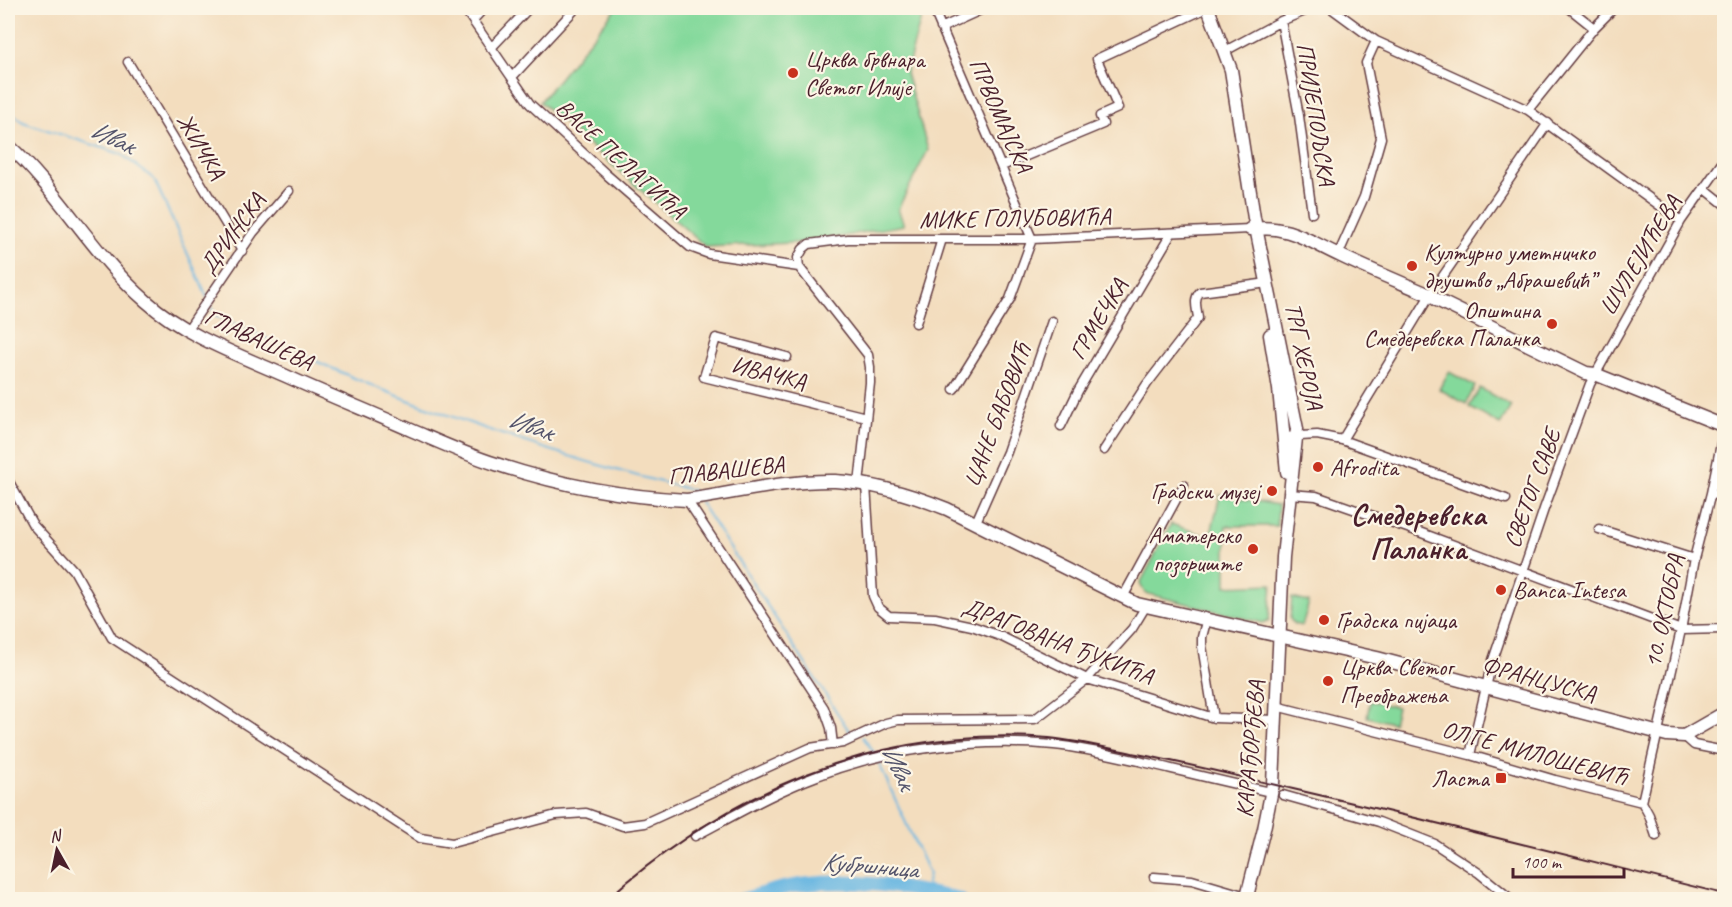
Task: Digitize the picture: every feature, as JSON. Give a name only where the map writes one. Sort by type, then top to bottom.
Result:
[{"type":"main road","points":[[1202,9],[1226,51],[1233,82],[1253,229]]},
{"type":"main road","points":[[1202,9],[1225,71],[1253,229]]},
{"type":"main road","name":"ГЛАВАШЕВА","points":[[8,145],[132,287],[154,308],[188,329],[317,390],[496,464],[591,487],[645,496],[690,499],[802,482],[834,481],[862,485],[929,502],[976,522],[1123,597],[1146,606],[1278,635]]},
{"type":"main road","points":[[1253,229],[1272,227],[1287,230],[1430,295],[1586,373],[1595,374],[1725,428]]},
{"type":"main road","name":"ТРГ ХЕРОЈА","points":[[1253,229],[1264,283],[1279,389],[1289,494]]},
{"type":"main road","name":"ТРГ ХЕРОЈА","points":[[1264,283],[1295,411],[1297,435],[1283,557],[1278,635]]},
{"type":"main road","name":"ФРАНЦУСКА","points":[[1278,635],[1377,658],[1658,733],[1684,736]]},
{"type":"main road","name":"КАРАЂОРЂЕВА","points":[[1247,898],[1264,829],[1277,794],[1278,635]]},
{"type":"main road","points":[[1684,736],[1725,713]]},
{"type":"street","name":"ВАСЕ ПЕЛАГИЋА","points":[[464,8],[530,104],[690,247],[709,254],[799,267]]},
{"type":"street","points":[[473,20],[484,8]]},
{"type":"street","points":[[491,48],[529,8]]},
{"type":"street","points":[[512,77],[576,8]]},
{"type":"street","name":"ПРВОМАЈСКА","points":[[933,8],[1032,239]]},
{"type":"street","points":[[941,28],[985,8]]},
{"type":"street","points":[[1226,51],[1281,21],[1312,8]]},
{"type":"street","points":[[1331,8],[1376,40],[1527,110],[1681,221]]},
{"type":"street","points":[[1569,8],[1594,28]]},
{"type":"street","points":[[1527,110],[1594,28],[1614,8]]},
{"type":"street","points":[[1721,8],[1725,10]]},
{"type":"street","points":[[1002,166],[1103,124],[1100,116],[1118,108],[1097,59],[1202,9]]},
{"type":"street","name":"ПРИЈЕПОЉСКА","points":[[1281,21],[1299,116],[1312,213]]},
{"type":"street","points":[[1338,255],[1364,197],[1381,138],[1366,63],[1376,40]]},
{"type":"street","name":"ЖИЧКА","points":[[128,62],[242,251]]},
{"type":"street","points":[[1342,440],[1430,295],[1548,123]]},
{"type":"street","name":"ШУЛЕЈИЋЕВА","points":[[1595,374],[1681,221],[1725,160]]},
{"type":"street","points":[[1704,188],[1725,204]]},
{"type":"street","name":"ДРИНСКА","points":[[188,329],[242,251],[289,191]]},
{"type":"street","name":"МИКЕ ГОЛУБОВИЋА","points":[[799,267],[798,258],[809,244],[848,239],[1032,239],[1253,229]]},
{"type":"street","name":"ГРМЕЧКА","points":[[1061,426],[1078,391],[1171,234]]},
{"type":"street","points":[[916,323],[942,239]]},
{"type":"street","points":[[954,389],[1010,299],[1032,239]]},
{"type":"street","name":"ДРАГОВАНА ЂУКИЋА","points":[[799,267],[868,355],[870,383],[862,485],[873,596],[883,612],[896,617],[935,618],[972,626],[1000,636],[1087,679],[1214,717],[1276,720]]},
{"type":"street","points":[[1104,450],[1147,384],[1198,318],[1196,302],[1198,294],[1264,283]]},
{"type":"street","name":"ЦАНЕ БАБОВИЋ","points":[[976,522],[1007,452],[1053,321]]},
{"type":"street","name":"ИВАЧКА","points":[[787,357],[716,338],[704,377],[866,417]]},
{"type":"street","name":"СВЕТОГ САВЕ","points":[[1470,755],[1486,687],[1522,572],[1595,374]]},
{"type":"street","name":"10. ОКТОБРА","points":[[1642,802],[1681,630],[1694,559],[1725,428]]},
{"type":"street","points":[[1284,437],[1317,435],[1342,440],[1506,499]]},
{"type":"street","points":[[8,480],[33,525],[74,570],[112,638],[420,838],[452,843],[556,815],[586,813],[623,826],[645,823],[810,748],[843,743],[898,720],[1035,719],[1087,679],[1132,629],[1146,606]]},
{"type":"street","points":[[1123,597],[1184,485]]},
{"type":"street","points":[[1711,493],[1725,497]]},
{"type":"street","points":[[1289,494],[1316,496],[1681,630],[1725,629]]},
{"type":"street","points":[[690,499],[824,708],[831,728],[833,745]]},
{"type":"street","points":[[1599,529],[1694,559]]},
{"type":"street","points":[[1207,618],[1202,646],[1214,717]]},
{"type":"street","name":"ОЛГЕ МИЛОШЕВИЋ","points":[[1276,706],[1470,755],[1642,802],[1649,814],[1656,836]]},
{"type":"street","points":[[1684,736],[1694,745],[1725,751]]},
{"type":"street","points":[[695,836],[768,796],[818,775],[861,761],[894,753],[980,745],[1054,745],[1095,751],[1277,794],[1379,822],[1435,844],[1479,873],[1512,900]]},
{"type":"street","points":[[1154,877],[1192,880],[1260,900]]},
{"type":"green space","points":[[616,8],[922,8],[906,73],[928,150],[898,209],[904,225],[811,242],[706,247],[540,102]]},
{"type":"green space","points":[[1449,372],[1475,386],[1466,404],[1439,389]]},
{"type":"green space","points":[[1480,388],[1511,406],[1500,425],[1469,407]]},
{"type":"green space","points":[[1220,495],[1278,505],[1277,526],[1226,526],[1226,586],[1272,584],[1269,620],[1263,623],[1145,593],[1140,584],[1171,524],[1210,537]]},
{"type":"green space","points":[[1292,598],[1309,602],[1302,626],[1294,624],[1290,619]]},
{"type":"green space","points":[[1370,701],[1397,707],[1393,723],[1367,717]]},
{"type":"waterway","name":"Ивак","points":[[8,109],[23,122],[121,154],[154,179],[207,297]]},
{"type":"waterway","name":"Ивак","points":[[210,303],[215,315],[333,369],[411,401],[527,443],[692,490],[696,494]]},
{"type":"waterway","name":"Ивак","points":[[700,502],[851,734],[858,733]]},
{"type":"waterway","name":"Ивак","points":[[863,737],[875,754]]},
{"type":"waterway","name":"Ивак","points":[[877,759],[929,874],[925,891]]},
{"type":"waterway","name":"Кубршница","points":[[742,900],[792,886],[828,883],[904,888],[960,900]]},
{"type":"railway","points":[[606,900],[654,861],[704,826],[757,797],[811,772],[867,754],[926,742],[986,737],[1060,739],[1176,762],[1401,814],[1724,894]]},
{"type":"place","name":"Црква брвнара Светог Илије","points":[[793,73]]},
{"type":"place","name":"Културно уметничко друштво „Абрашевић”","points":[[1412,266]]},
{"type":"place","name":"Општина Смедеревска Паланка","points":[[1552,324]]},
{"type":"place","name":"Afrodita","points":[[1318,467]]},
{"type":"place","name":"Градски музеј","points":[[1272,491]]},
{"type":"place","name":"Аматерско позориште","points":[[1253,549]]},
{"type":"place","name":"Banca Intesa","points":[[1501,590]]},
{"type":"place","name":"Градска пијаца","points":[[1324,620]]},
{"type":"place","name":"Црква Светог Преображења","points":[[1328,681]]},
{"type":"place","name":"Ласта","points":[[1501,778]]},
{"type":"district","name":"Смедеревска Паланка","points":[[1418,532]]}]
